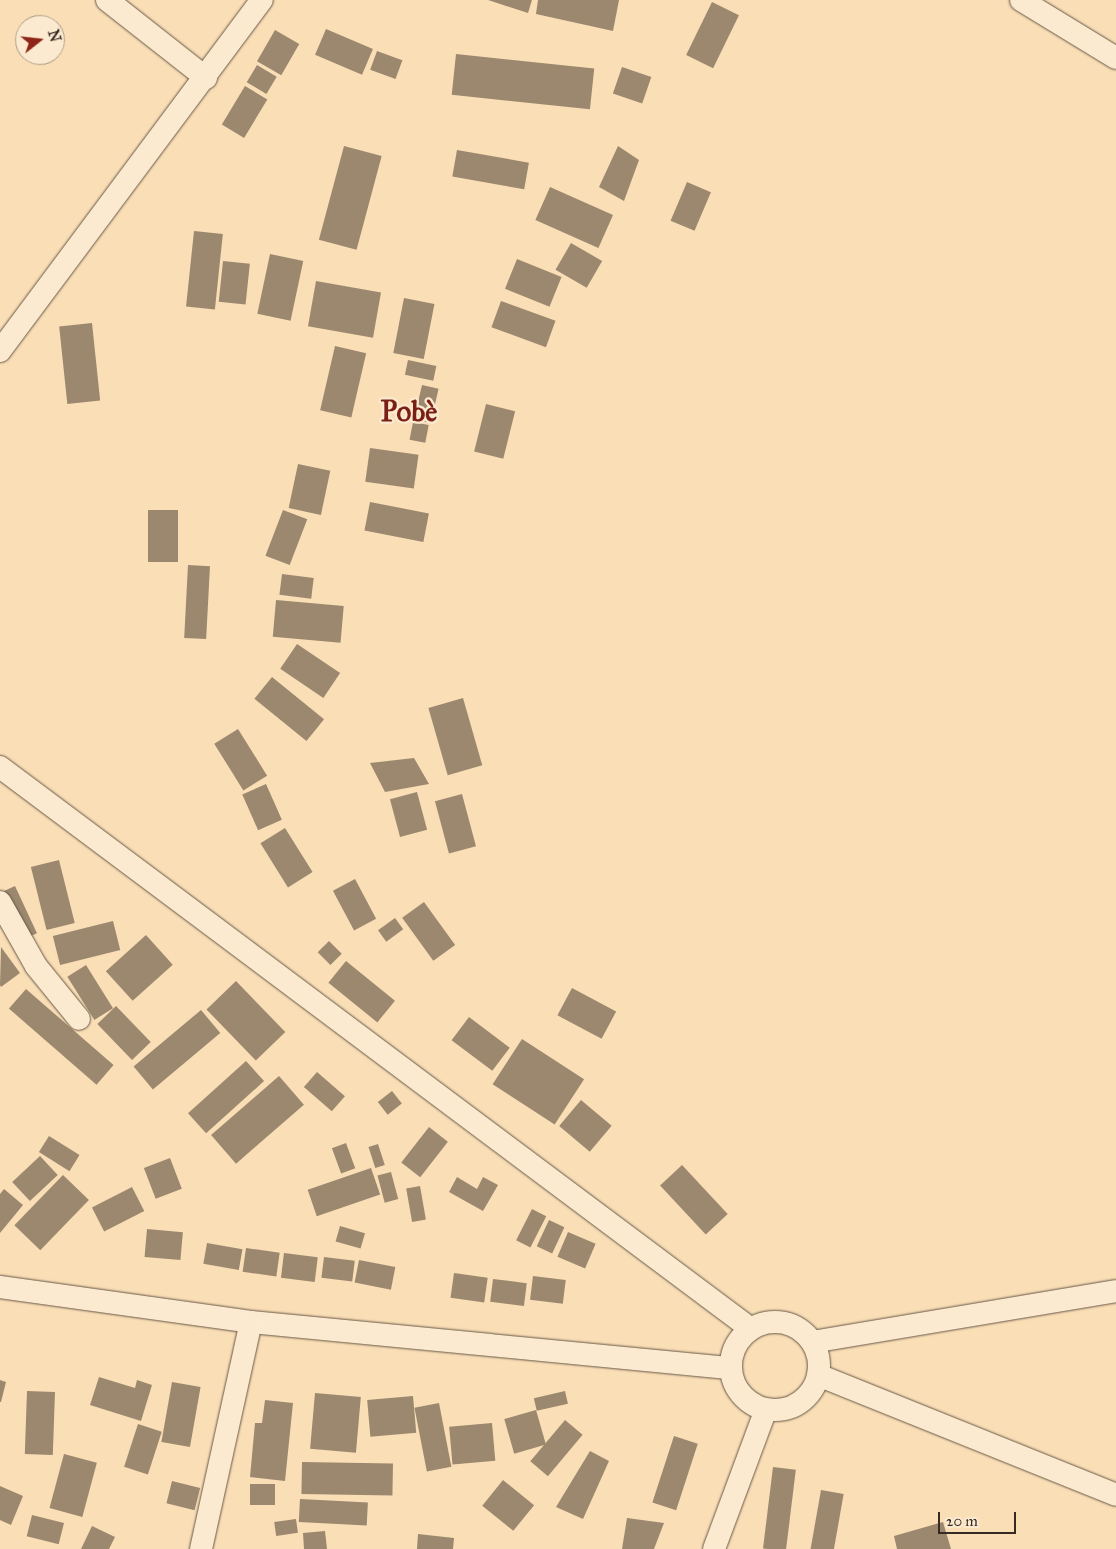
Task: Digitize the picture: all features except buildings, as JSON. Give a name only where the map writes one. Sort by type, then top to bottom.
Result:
[{"type":"street","points":[[107,0],[206,78]]},
{"type":"street","points":[[0,352],[206,78],[262,0]]},
{"type":"street","points":[[1021,0],[1116,58]]},
{"type":"street","points":[[0,767],[751,1329]]},
{"type":"street","points":[[0,902],[36,966],[79,1019]]},
{"type":"street","points":[[0,1287],[251,1322],[731,1368]]},
{"type":"street","points":[[812,1342],[1116,1291]]},
{"type":"street","points":[[201,1549],[251,1322]]},
{"type":"street","points":[[784,1322],[804,1333],[812,1342],[819,1364],[818,1375],[814,1386],[799,1403],[789,1408],[766,1409],[746,1398],[733,1379],[731,1368],[736,1346],[751,1329],[761,1324],[784,1322]]},
{"type":"street","points":[[818,1375],[1116,1495]]},
{"type":"street","points":[[714,1549],[766,1409]]},
{"type":"district","name":"Pobè","points":[[409,412]]}]
